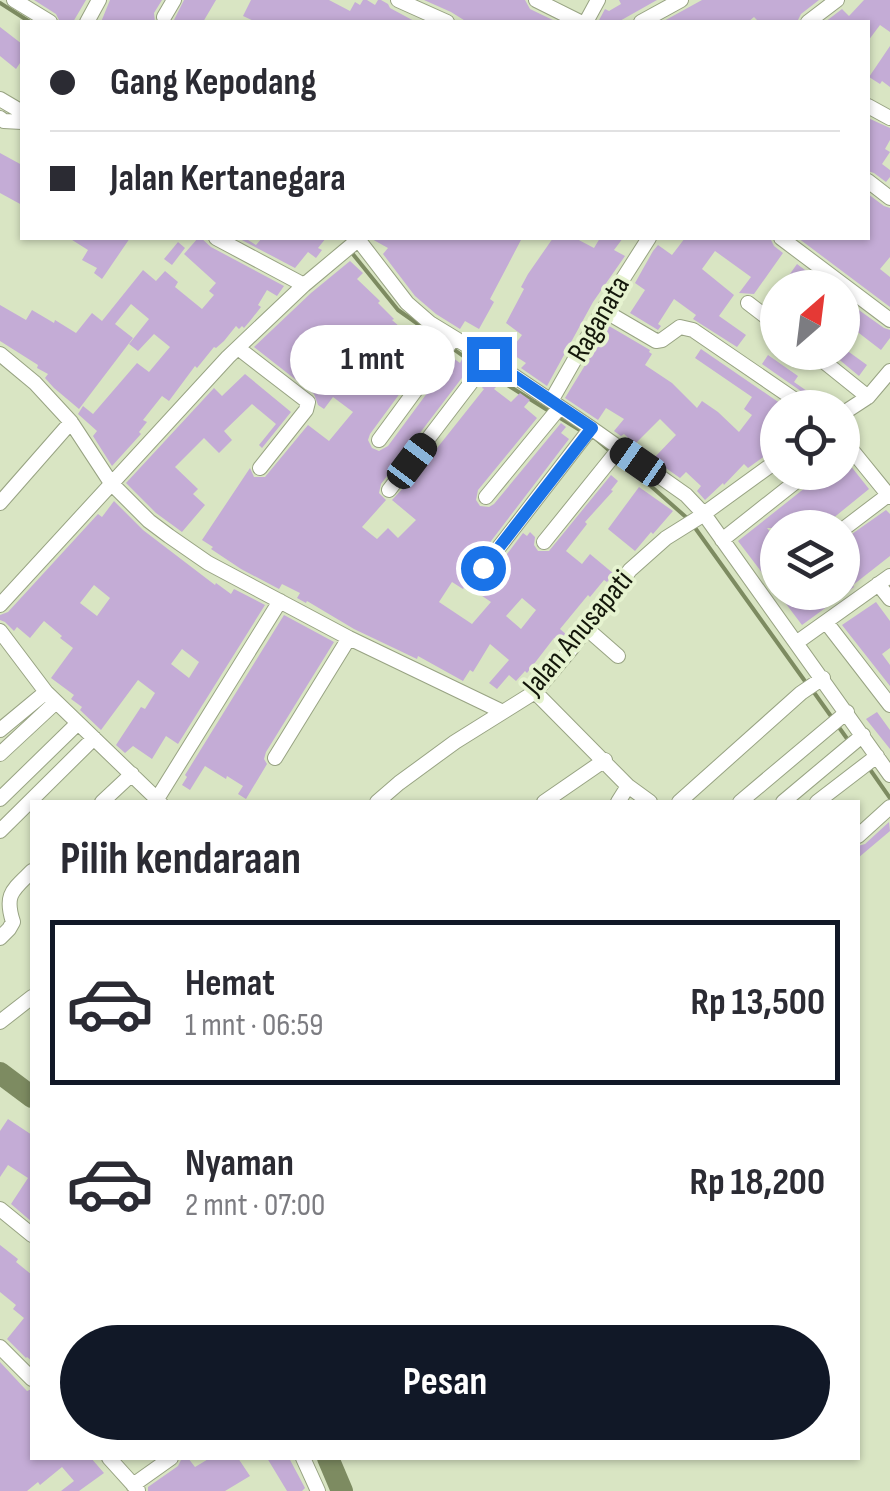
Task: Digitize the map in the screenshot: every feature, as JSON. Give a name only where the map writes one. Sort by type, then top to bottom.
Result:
[{"type":"street","points":[[14,0],[47,20]]},
{"type":"street","points":[[164,17],[174,0]]},
{"type":"street","points":[[398,0],[443,20]]},
{"type":"street","points":[[536,0],[579,20]]},
{"type":"street","points":[[645,20],[681,0]]},
{"type":"street","points":[[811,20],[837,0]]},
{"type":"street","points":[[870,183],[890,198]]},
{"type":"street","points":[[220,240],[304,284]]},
{"type":"street","name":"Raganata","points":[[486,497],[555,410],[603,310],[648,240]]},
{"type":"street","points":[[784,240],[890,320]]},
{"type":"street","points":[[0,606],[238,348],[353,242],[407,304],[450,343],[686,495],[760,589]]},
{"type":"street","points":[[748,303],[760,312]]},
{"type":"street","points":[[603,310],[656,341],[680,327],[693,330],[781,390]]},
{"type":"street","points":[[378,440],[450,343]]},
{"type":"street","points":[[238,348],[308,402],[306,410],[260,468]]},
{"type":"street","points":[[0,354],[35,383],[71,422],[110,484],[169,536],[208,563],[349,638],[502,712]]},
{"type":"street","points":[[390,490],[484,365]]},
{"type":"street","points":[[834,370],[868,397]]},
{"type":"street","points":[[860,402],[890,371]]},
{"type":"street","points":[[0,502],[71,422]]},
{"type":"street","points":[[483,568],[588,433]]},
{"type":"street","points":[[544,542],[616,452]]},
{"type":"street","points":[[860,461],[889,496],[860,517]]},
{"type":"street","name":"Jalan Anusapati","points":[[379,800],[454,742],[535,692],[630,570],[675,532],[760,473]]},
{"type":"street","points":[[722,540],[785,490]]},
{"type":"street","points":[[796,643],[884,580],[890,600]]},
{"type":"street","points":[[160,800],[280,600]]},
{"type":"street","points":[[774,610],[822,678],[840,718],[890,775]]},
{"type":"street","points":[[826,622],[890,705]]},
{"type":"street","points":[[586,628],[618,656]]},
{"type":"street","points":[[0,631],[51,697],[158,800]]},
{"type":"street","points":[[275,758],[349,638]]},
{"type":"street","points":[[681,800],[822,678]]},
{"type":"street","points":[[535,692],[628,786],[647,800]]},
{"type":"street","points":[[0,730],[51,697]]},
{"type":"street","points":[[0,754],[51,697]]},
{"type":"street","points":[[742,800],[840,718]]},
{"type":"street","points":[[0,799],[78,723]]},
{"type":"street","points":[[31,800],[94,738]]},
{"type":"street","points":[[785,800],[859,738]]},
{"type":"street","points":[[819,800],[874,758]]},
{"type":"street","points":[[547,800],[605,760]]},
{"type":"street","points":[[104,800],[132,774]]},
{"type":"street","points":[[619,800],[628,786]]},
{"type":"street","points":[[0,831],[30,801]]},
{"type":"street","points":[[860,834],[889,808]]},
{"type":"street","points":[[0,938],[12,922],[8,900],[30,873]]},
{"type":"street","points":[[0,1022],[30,999]]},
{"type":"street","points":[[0,1209],[30,1233]]},
{"type":"street","points":[[0,1348],[30,1377]]},
{"type":"street","points":[[111,1460],[136,1488],[169,1460]]},
{"type":"street","points":[[304,1460],[318,1491]]},
{"type":"building","points":[[34,0],[86,0],[74,20],[59,20]]},
{"type":"building","points":[[110,0],[162,0],[154,13],[155,20],[102,20]]},
{"type":"building","points":[[184,0],[216,0],[204,20],[174,20]]},
{"type":"building","points":[[251,0],[329,0],[350,11],[355,2],[360,5],[367,0],[375,5],[381,0],[412,20],[252,20],[243,16]]},
{"type":"building","points":[[424,0],[525,0],[530,9],[553,20],[464,20]]},
{"type":"building","points":[[619,0],[657,0],[622,20],[599,20],[605,9],[609,11],[621,4]]},
{"type":"building","points":[[702,0],[819,0],[798,20],[666,20]]},
{"type":"building","points":[[864,0],[890,0],[890,32],[880,25],[870,38],[870,20],[828,20],[842,9],[849,16]]},
{"type":"building","points":[[0,27],[20,42],[20,63],[16,69],[0,56]]},
{"type":"building","points":[[890,46],[890,87],[870,76]]},
{"type":"building","points":[[870,119],[890,128],[885,149],[890,152],[882,164],[890,170],[890,177],[886,182],[870,172]]},
{"type":"building","points":[[0,153],[20,164],[20,204],[0,193]]},
{"type":"building","points":[[870,196],[890,208],[890,257],[880,269],[890,277],[890,307],[860,284],[860,270],[841,270],[801,240],[870,240]]},
{"type":"building","points":[[72,240],[129,240],[102,279],[94,273],[97,268],[82,260],[88,250]]},
{"type":"building","points":[[196,240],[203,240],[284,286],[277,296],[267,290],[258,305],[261,307],[244,328],[236,326],[214,347],[169,401],[162,396],[143,420],[147,422],[141,434],[112,466],[93,436],[97,431],[78,414],[83,406],[93,414],[137,363],[149,372],[170,347],[154,334],[138,351],[129,344],[149,319],[131,304],[115,324],[133,338],[79,409],[54,388],[45,378],[48,374],[38,365],[0,341],[0,305],[26,320],[32,310],[76,333],[92,313],[102,321],[143,270],[156,281],[165,271],[178,282],[175,287],[202,309],[214,295],[209,291],[216,283],[184,254]]},
{"type":"building","points":[[242,240],[256,245],[260,240],[324,240],[316,258],[308,252],[295,268]]},
{"type":"building","points":[[374,240],[521,240],[479,329],[465,321],[460,329],[415,296],[383,254],[388,248]]},
{"type":"building","points":[[552,240],[579,240],[594,248],[599,240],[622,240],[614,250],[625,256],[593,302],[547,386],[521,368],[526,363],[509,352],[522,335],[506,323],[528,274]]},
{"type":"building","points":[[683,240],[771,240],[783,253],[771,270],[760,270],[760,286],[754,294],[739,293],[751,277],[715,251],[702,269],[734,295],[719,316],[746,335],[737,347],[693,319],[696,315],[674,299],[658,330],[630,313],[645,290],[635,283],[658,245],[672,255]]},
{"type":"building","points":[[178,242],[185,248],[172,265],[164,259]]},
{"type":"building","points":[[350,261],[363,273],[357,279],[409,335],[402,345],[419,357],[428,343],[434,347],[370,434],[372,448],[379,451],[388,446],[453,358],[471,366],[381,484],[379,493],[386,500],[362,527],[377,539],[388,528],[398,538],[416,520],[392,500],[489,379],[497,386],[494,389],[511,402],[520,393],[530,400],[524,407],[537,418],[478,490],[476,500],[480,506],[494,504],[561,423],[566,427],[561,433],[569,439],[475,562],[472,568],[476,576],[483,579],[491,575],[523,533],[527,536],[530,532],[535,537],[538,551],[549,551],[611,475],[618,481],[566,551],[582,564],[590,554],[614,574],[588,595],[560,629],[568,636],[561,644],[554,638],[516,681],[509,675],[497,689],[489,683],[509,660],[490,644],[463,681],[418,656],[417,659],[354,629],[297,598],[300,593],[282,584],[279,589],[241,569],[202,540],[250,468],[254,477],[265,477],[308,425],[329,441],[353,412],[333,397],[324,409],[314,394],[254,347]],"holes":[[[452,582],[463,589],[466,585],[491,602],[472,624],[439,602]],[[522,598],[536,610],[521,629],[506,616]]]},
{"type":"building","points":[[860,311],[890,330],[890,338],[881,350],[860,334]]},
{"type":"building","points":[[609,326],[650,350],[652,354],[645,365],[672,383],[697,408],[702,401],[739,432],[752,415],[744,409],[752,397],[695,358],[701,349],[761,390],[760,459],[748,468],[744,464],[705,500],[697,491],[701,486],[686,472],[680,478],[653,459],[676,435],[660,419],[635,444],[614,431],[624,419],[606,408],[598,420],[565,398]]},
{"type":"building","points":[[860,360],[867,365],[859,376],[852,370],[860,370]]},
{"type":"building","points":[[771,370],[789,370],[798,376],[794,382],[806,390],[799,390]]},
{"type":"building","points":[[245,374],[291,412],[262,448],[259,445],[276,424],[252,404],[224,431],[232,440],[219,453],[204,438],[175,467],[198,489],[193,494],[205,505],[182,532],[126,483],[214,388],[222,396]]},
{"type":"building","points":[[860,478],[869,489],[843,510],[777,510],[802,490],[860,490]]},
{"type":"building","points":[[639,487],[673,511],[635,551],[608,529]]},
{"type":"building","points":[[114,501],[143,530],[215,585],[231,594],[234,589],[265,605],[178,744],[166,736],[152,759],[133,746],[125,753],[116,745],[155,693],[138,680],[101,730],[71,699],[74,695],[51,678],[73,648],[62,636],[44,621],[30,638],[0,620],[0,615],[8,612],[98,514],[102,517]],"holes":[[[94,585],[110,598],[97,616],[80,603]],[[182,649],[199,662],[189,678],[171,664]]]},
{"type":"building","points":[[886,510],[890,514],[890,556],[860,580],[860,528]]},
{"type":"building","points":[[760,524],[760,570],[738,541]]},
{"type":"building","points":[[876,602],[890,621],[890,648],[882,654],[890,665],[890,686],[842,625]]},
{"type":"building","points":[[791,610],[823,610],[802,625]]},
{"type":"building","points":[[284,615],[334,642],[266,752],[267,764],[246,799],[238,794],[243,786],[205,766],[190,790],[182,785],[185,775]]},
{"type":"building","points":[[877,712],[890,730],[890,749],[866,719]]},
{"type":"building","points":[[889,822],[890,831],[860,856],[860,845]]},
{"type":"building","points":[[8,1119],[30,1134],[30,1220],[11,1204],[28,1178],[8,1165],[0,1177],[0,1131]]},
{"type":"building","points":[[0,1245],[30,1273],[30,1359],[7,1339],[24,1318],[0,1292]]},
{"type":"building","points":[[0,1362],[30,1390],[30,1460],[93,1460],[104,1473],[79,1491],[61,1491],[74,1481],[62,1467],[27,1491],[0,1491]]},
{"type":"building","points":[[181,1460],[190,1460],[195,1467],[207,1460],[239,1460],[250,1476],[225,1491],[148,1491],[148,1487]]},
{"type":"building","points":[[268,1460],[290,1460],[305,1488],[287,1491]]},
{"type":"waterway","points":[[0,3],[27,20]]},
{"type":"waterway","points":[[352,253],[398,310],[445,343]]},
{"type":"waterway","points":[[452,348],[477,366]]},
{"type":"waterway","points":[[485,371],[549,411]]},
{"type":"waterway","points":[[557,416],[583,432]]},
{"type":"waterway","points":[[596,439],[611,452]]},
{"type":"waterway","points":[[619,458],[687,518]]},
{"type":"waterway","points":[[693,525],[807,684]]},
{"type":"waterway","points":[[813,691],[848,740]]},
{"type":"waterway","points":[[869,768],[890,798]]},
{"type":"waterway","points":[[0,1073],[30,1096]]},
{"type":"waterway","points":[[329,1460],[342,1491]]},
{"type":"route","points":[[483,568],[592,428],[489,359]]}]
